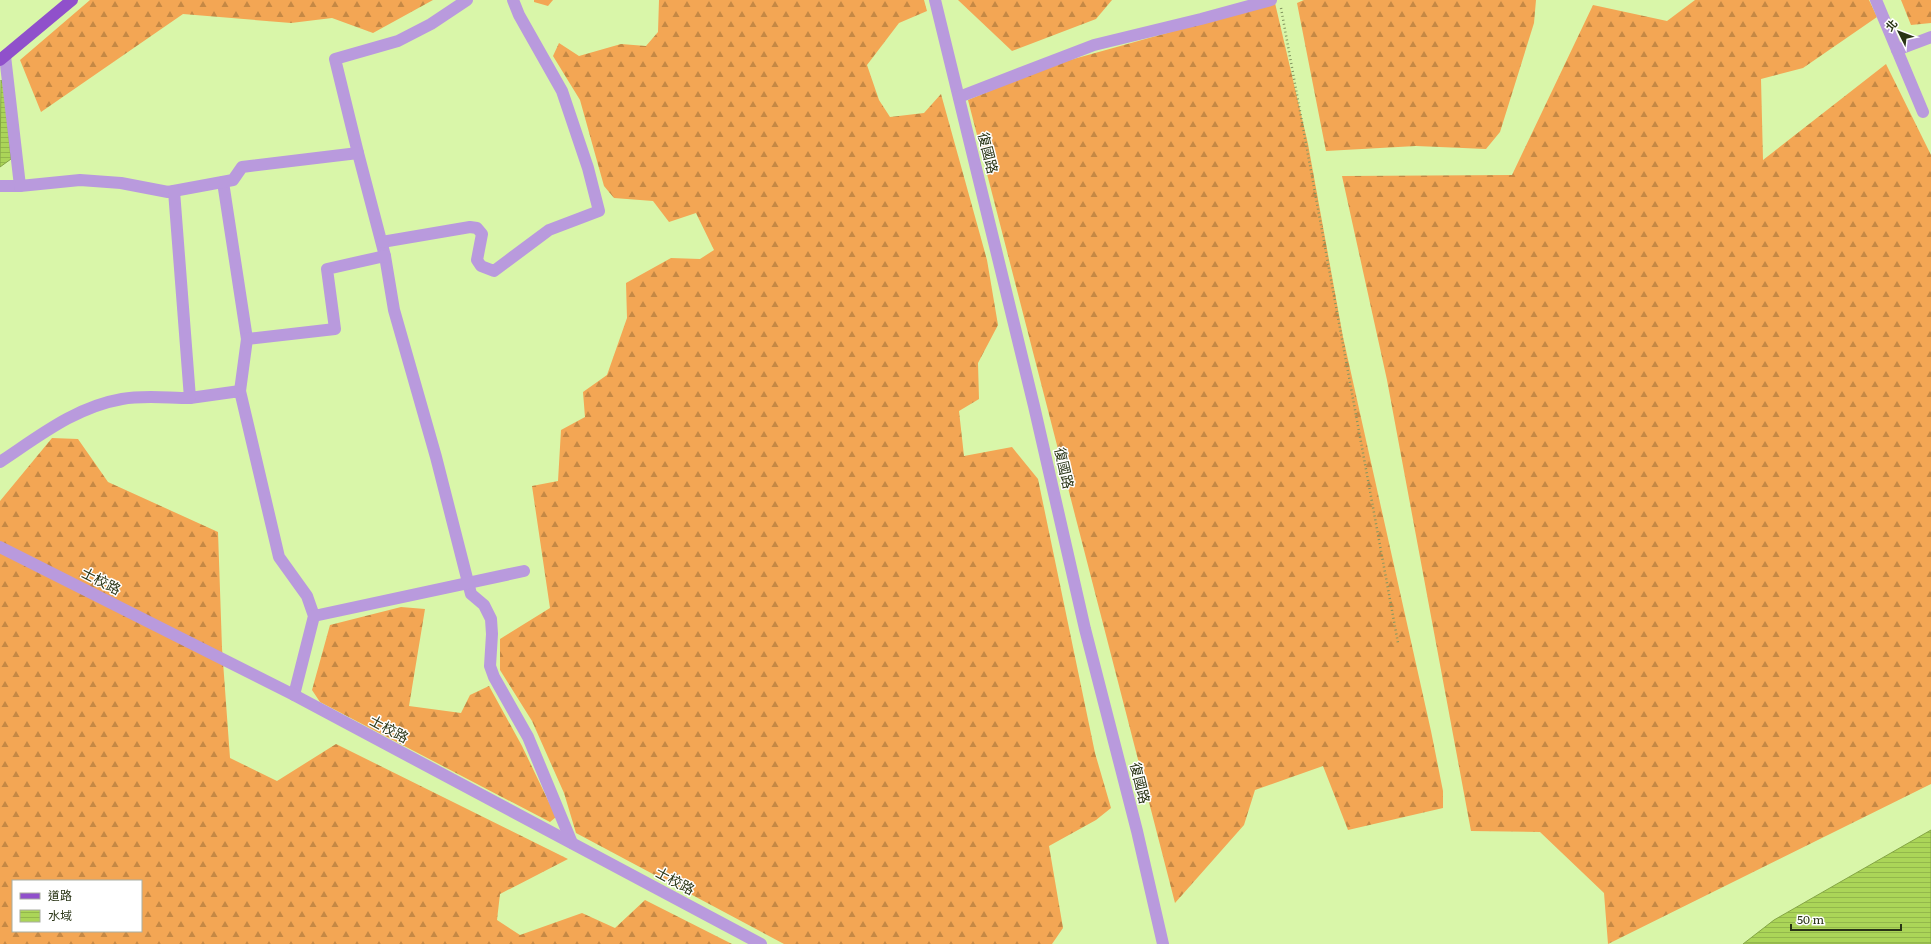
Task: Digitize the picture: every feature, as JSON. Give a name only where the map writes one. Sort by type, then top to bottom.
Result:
[{"type":"main road","points":[[2,58],[72,0]]},
{"type":"street","points":[[467,0],[431,24],[403,39],[335,58],[358,153],[382,242],[394,310],[469,582],[471,594],[484,605],[491,619],[492,634],[490,666],[494,677],[528,737],[572,843]]},
{"type":"street","points":[[382,242],[470,227],[478,228],[482,234],[477,260],[481,266],[494,271],[549,230],[599,211],[588,168],[562,91],[519,15],[513,0]]},
{"type":"street","name":"復國路","points":[[934,0],[1057,502],[1085,629],[1137,831],[1163,944]]},
{"type":"street","points":[[959,97],[1094,45],[1201,20],[1270,0]]},
{"type":"street","points":[[1876,0],[1923,112]]},
{"type":"street","points":[[1897,50],[1931,37]]},
{"type":"street","points":[[2,58],[20,186]]},
{"type":"street","points":[[0,186],[20,186],[80,180],[121,183],[168,192],[233,180],[242,167],[358,153]]},
{"type":"street","points":[[223,182],[247,339],[240,391],[279,557],[307,596],[314,616],[294,695]]},
{"type":"street","points":[[174,191],[190,398]]},
{"type":"street","points":[[247,339],[336,329],[327,269],[385,256]]},
{"type":"street","points":[[0,462],[62,421],[100,403],[124,398],[190,398],[240,391]]},
{"type":"street","name":"士校路","points":[[0,547],[294,695],[762,944]]},
{"type":"street","points":[[314,616],[524,571]]},
{"type":"path","points":[[1279,0],[1398,643]]},
{"type":"green space","points":[[90,0],[433,0],[373,33],[332,18],[291,23],[183,14],[41,112],[20,60]]},
{"type":"green space","points":[[534,0],[553,0],[548,6],[534,2]]},
{"type":"green space","points":[[659,0],[924,0],[927,11],[899,23],[867,65],[879,100],[890,117],[924,113],[941,94],[987,260],[998,325],[978,363],[979,399],[959,411],[964,456],[1012,447],[1038,479],[1095,753],[1111,808],[1096,820],[1049,846],[1063,928],[1052,944],[784,944],[576,833],[564,793],[532,721],[500,670],[500,639],[550,608],[532,486],[558,481],[561,430],[585,417],[583,392],[607,375],[627,318],[626,283],[671,258],[700,259],[714,250],[696,213],[669,222],[653,201],[614,198],[604,186],[580,100],[553,56],[559,43],[579,56],[621,44],[646,46],[658,32]]},
{"type":"green space","points":[[958,0],[1112,0],[1096,19],[1012,51]]},
{"type":"green space","points":[[1304,0],[1536,0],[1534,23],[1500,132],[1486,149],[1416,146],[1326,151],[1297,3]]},
{"type":"green space","points":[[1695,0],[1869,0],[1877,17],[1803,68],[1761,79],[1763,160],[1886,64],[1931,155],[1931,784],[1608,944],[1604,893],[1540,832],[1471,831],[1387,380],[1342,176],[1512,175],[1593,5],[1667,21]]},
{"type":"green space","points":[[1901,0],[1931,0],[1931,23],[1911,25]]},
{"type":"green space","points":[[1275,3],[1308,144],[1343,337],[1431,731],[1443,791],[1443,808],[1348,830],[1323,766],[1255,790],[1244,825],[1175,903],[968,100],[1052,65]]},
{"type":"green space","points":[[52,438],[78,439],[108,482],[218,532],[222,648],[230,758],[277,781],[336,744],[568,859],[500,894],[497,920],[520,935],[582,913],[615,928],[645,900],[732,944],[0,944],[0,501]]},
{"type":"green space","points":[[401,607],[425,609],[409,706],[461,713],[470,695],[489,686],[522,746],[556,817],[550,822],[320,702],[312,690],[330,625]]},
{"type":"water","points":[[1,80],[4,85],[11,159],[0,167]]},
{"type":"water","points":[[1931,830],[1931,944],[1743,944],[1774,920]]}]
